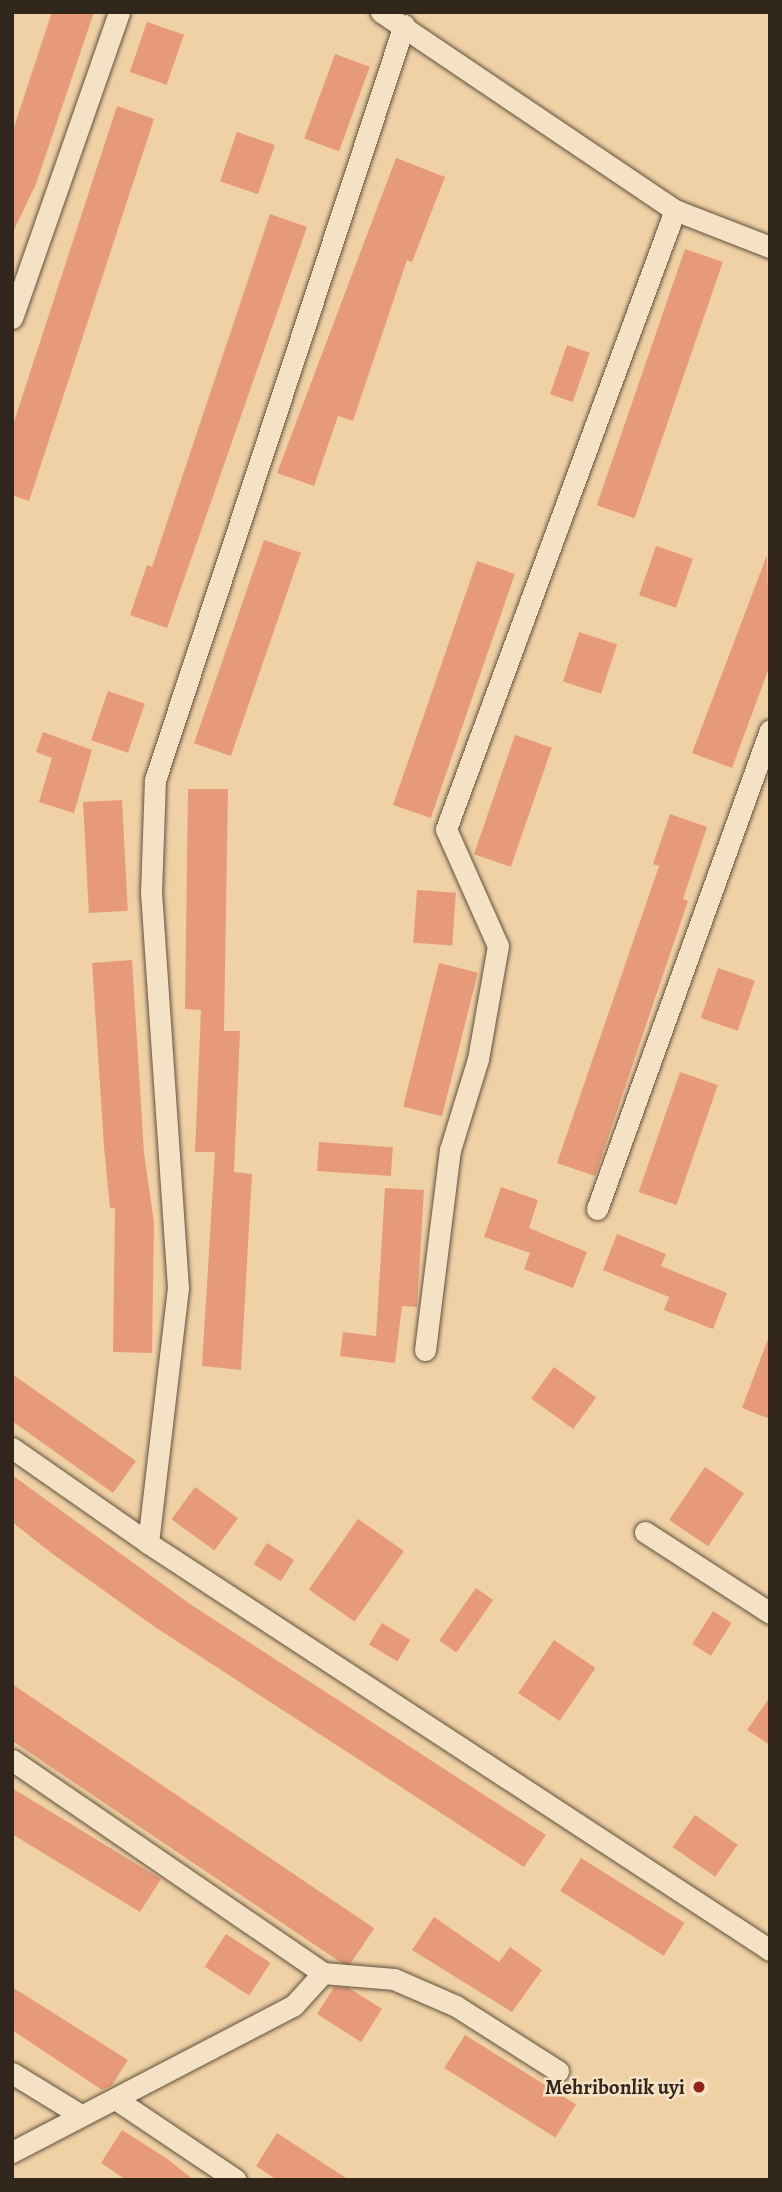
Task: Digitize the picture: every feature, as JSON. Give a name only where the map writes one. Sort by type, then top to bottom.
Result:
[{"type":"street","points":[[12,318],[119,12]]},
{"type":"street","points":[[381,12],[675,210],[770,247]]},
{"type":"street","points":[[148,1543],[178,1288],[151,893],[155,780],[404,25]]},
{"type":"street","points":[[425,1350],[450,1150],[478,1059],[498,946],[446,830],[675,210]]},
{"type":"street","points":[[597,1209],[770,730]]},
{"type":"street","points":[[12,1448],[148,1543],[770,1950]]},
{"type":"street","points":[[645,1532],[770,1613]]},
{"type":"street","points":[[12,1760],[323,1973],[394,1979],[456,2006],[558,2071]]},
{"type":"street","points":[[12,2152],[79,2114],[117,2100],[294,2005],[323,1973]]},
{"type":"street","points":[[12,2073],[79,2114]]},
{"type":"street","points":[[117,2100],[236,2180]]},
{"type":"building","points":[[52,12],[94,12],[36,184],[12,234],[12,133]]},
{"type":"building","points":[[147,22],[184,35],[167,85],[130,72]]},
{"type":"building","points":[[335,54],[370,67],[339,151],[304,139]]},
{"type":"building","points":[[117,106],[154,119],[29,501],[12,495],[12,428]]},
{"type":"building","points":[[237,132],[275,145],[258,194],[220,181]]},
{"type":"building","points":[[396,158],[445,177],[412,262],[407,260],[353,421],[338,416],[314,486],[277,473]]},
{"type":"building","points":[[270,214],[307,227],[167,628],[130,615],[147,565],[152,567]]},
{"type":"building","points":[[685,249],[723,262],[635,518],[597,505]]},
{"type":"building","points":[[567,345],[590,353],[573,402],[550,394]]},
{"type":"building","points":[[264,540],[301,553],[231,756],[194,743]]},
{"type":"building","points":[[656,546],[693,559],[676,608],[639,595]]},
{"type":"building","points":[[767,555],[770,665],[732,768],[692,753]]},
{"type":"building","points":[[477,561],[515,574],[431,818],[393,805]]},
{"type":"building","points":[[579,632],[617,644],[601,694],[563,681]]},
{"type":"building","points":[[108,691],[145,704],[128,753],[91,740]]},
{"type":"building","points":[[43,732],[92,750],[74,813],[39,802],[52,758],[36,752]]},
{"type":"building","points":[[515,735],[552,748],[511,867],[474,854]]},
{"type":"building","points":[[188,789],[228,789],[224,1031],[240,1031],[234,1172],[252,1174],[241,1370],[202,1366],[215,1152],[195,1152],[201,1010],[185,1009]]},
{"type":"building","points":[[122,800],[128,911],[89,913],[83,802]]},
{"type":"building","points":[[670,814],[707,827],[683,899],[688,901],[595,1176],[557,1163],[659,866],[653,864]]},
{"type":"building","points":[[417,890],[456,893],[452,946],[413,943]]},
{"type":"building","points":[[132,960],[144,1153],[154,1223],[152,1353],[113,1352],[115,1208],[110,1208],[104,1147],[92,963]]},
{"type":"building","points":[[439,963],[478,973],[442,1116],[403,1107]]},
{"type":"building","points":[[718,968],[755,981],[738,1031],[701,1018]]},
{"type":"building","points":[[680,1072],[718,1085],[676,1205],[639,1192]]},
{"type":"building","points":[[319,1142],[393,1147],[391,1176],[317,1171]]},
{"type":"building","points":[[501,1187],[538,1200],[529,1228],[587,1252],[573,1288],[524,1269],[530,1253],[484,1237]]},
{"type":"building","points":[[385,1188],[424,1190],[417,1307],[402,1306],[395,1363],[340,1356],[343,1332],[376,1336]]},
{"type":"building","points":[[617,1234],[666,1254],[661,1266],[727,1293],[713,1329],[664,1310],[669,1297],[603,1270]]},
{"type":"building","points":[[770,1339],[770,1419],[742,1408]]},
{"type":"building","points":[[554,1367],[596,1398],[573,1429],[531,1399]]},
{"type":"building","points":[[12,1374],[136,1461],[113,1493],[12,1421]]},
{"type":"building","points":[[705,1467],[744,1493],[708,1546],[669,1520]]},
{"type":"building","points":[[12,1475],[190,1604],[546,1835],[524,1867],[155,1627],[50,1552],[12,1522]]},
{"type":"building","points":[[195,1487],[238,1518],[214,1551],[171,1519]]},
{"type":"building","points":[[358,1519],[404,1551],[355,1622],[309,1589]]},
{"type":"building","points":[[267,1543],[294,1560],[281,1581],[254,1564]]},
{"type":"building","points":[[476,1588],[493,1600],[456,1652],[439,1640]]},
{"type":"building","points":[[713,1611],[732,1623],[711,1656],[692,1644]]},
{"type":"building","points":[[382,1623],[410,1640],[397,1661],[369,1644]]},
{"type":"building","points":[[554,1640],[595,1668],[560,1721],[518,1693]]},
{"type":"building","points":[[12,1684],[374,1928],[348,1967],[12,1741]]},
{"type":"building","points":[[770,1697],[770,1745],[747,1730]]},
{"type":"building","points":[[12,1788],[161,1879],[140,1912],[12,1834]]},
{"type":"building","points":[[695,1815],[738,1845],[715,1877],[673,1847]]},
{"type":"building","points":[[581,1858],[684,1923],[664,1956],[560,1891]]},
{"type":"building","points":[[434,1917],[499,1962],[510,1947],[542,1970],[512,2012],[412,1950]]},
{"type":"building","points":[[226,1934],[270,1963],[249,1996],[205,1967]]},
{"type":"building","points":[[12,1987],[128,2060],[112,2085],[102,2090],[12,2030]]},
{"type":"building","points":[[334,1987],[349,1988],[382,2009],[361,2042],[317,2014]]},
{"type":"building","points":[[465,2035],[576,2104],[555,2137],[444,2068]]},
{"type":"building","points":[[122,2130],[194,2180],[126,2180],[101,2163]]},
{"type":"building","points":[[277,2133],[349,2180],[277,2180],[256,2166]]},
{"type":"place","name":"Mehribonlik uyi","points":[[699,2087]]}]
